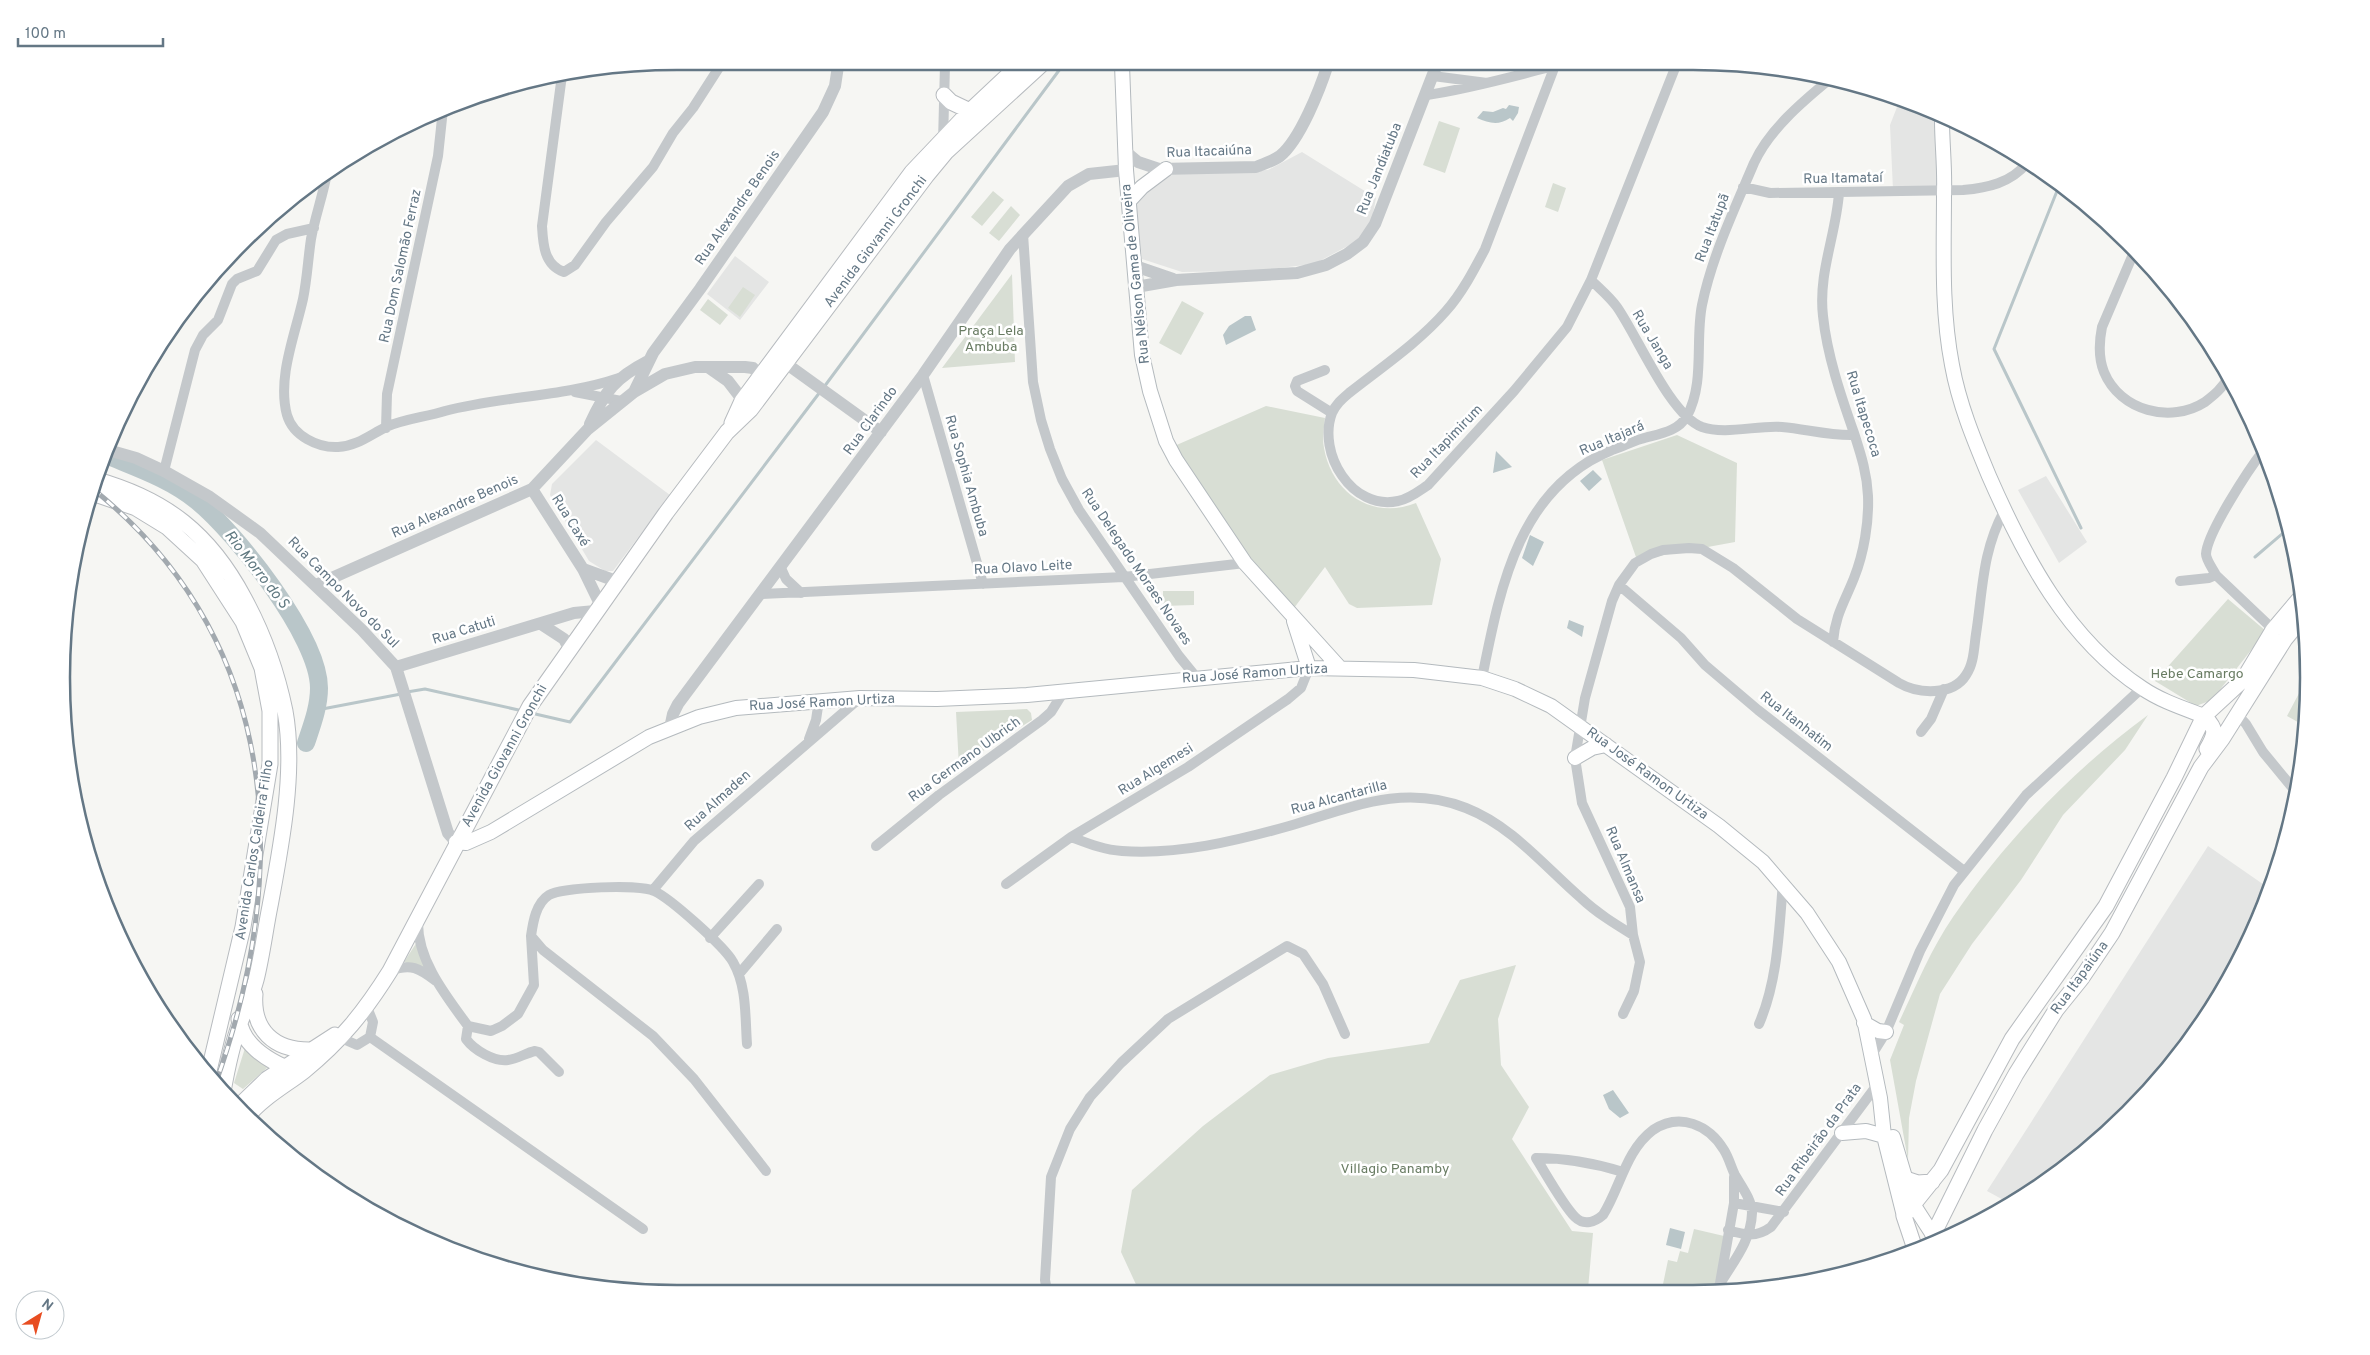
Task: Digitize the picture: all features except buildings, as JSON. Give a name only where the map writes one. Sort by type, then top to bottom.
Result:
[{"type":"main road","name":"Avenida Giovanni Gronchi","points":[[763,382],[784,362],[912,194],[970,110],[1014,70]]},
{"type":"main road","name":"Avenida Giovanni Gronchi","points":[[253,1112],[341,1038],[368,1007],[390,971],[456,842],[530,706],[616,581],[747,405],[890,200],[912,172],[1035,70]]},
{"type":"main road","name":"Rua Nélson Gama de Oliveira","points":[[1122,70],[1126,170],[1142,355],[1150,390],[1166,441],[1176,460],[1245,563],[1340,668]]},
{"type":"main road","points":[[944,95],[951,102],[970,110]]},
{"type":"main road","points":[[1942,124],[1944,286],[1952,365],[1972,438],[2004,511],[2051,594],[2073,626],[2094,647],[2142,688],[2168,702],[2204,716],[2213,725],[2214,733],[2201,767]]},
{"type":"main road","points":[[1129,201],[1147,183],[1166,169]]},
{"type":"main road","name":"Avenida Carlos Caldeira Filho","points":[[102,482],[146,497],[170,511],[186,522],[214,552],[232,575],[256,621],[274,667],[285,713],[288,761],[278,858],[255,982],[240,1025],[225,1082]]},
{"type":"main road","name":"Avenida Carlos Caldeira Filho","points":[[98,495],[136,508],[167,527],[202,560],[243,622],[262,668],[270,711],[270,764],[251,882],[232,978],[210,1065]]},
{"type":"main road","points":[[2279,635],[2296,606]]},
{"type":"main road","name":"Rua Nélson Gama de Oliveira","points":[[1294,618],[1309,668]]},
{"type":"main road","points":[[2279,635],[2297,621]]},
{"type":"main road","name":"Rua Itapaiúna","points":[[1909,1210],[1941,1170],[2012,1039],[2106,906],[2138,848],[2204,716],[2243,680],[2279,635]]},
{"type":"main road","name":"Rua Itapaiúna","points":[[1935,1234],[1985,1130],[2042,1032],[2112,933],[2201,767],[2234,719],[2279,635]]},
{"type":"main road","name":"Rua José Ramon Urtiza","points":[[456,842],[466,843],[491,832],[625,750],[670,728],[699,717],[736,708],[819,700],[860,698],[937,699],[1064,691],[1196,677],[1309,668],[1414,670],[1482,678],[1515,689],[1546,703],[1579,725],[1741,843],[1783,882],[1807,913],[1839,962],[1864,1023],[1879,1092],[1884,1136],[1909,1210],[1933,1235]]},
{"type":"main road","points":[[2168,702],[2190,722],[2193,735]]},
{"type":"main road","points":[[1575,758],[1592,748],[1606,745]]},
{"type":"main road","points":[[2138,848],[2145,855],[2147,861],[2146,872]]},
{"type":"main road","points":[[232,978],[240,1025],[251,1044],[271,1061],[296,1071],[305,1070]]},
{"type":"main road","points":[[255,982],[254,1006],[257,1018],[266,1034],[287,1048],[309,1050]]},
{"type":"main road","name":"Avenida Giovanni Gronchi","points":[[243,1101],[284,1067],[356,1020]]},
{"type":"main road","points":[[1864,1023],[1886,1032]]},
{"type":"main road","name":"Rua José Ramon Urtiza","points":[[1879,1092],[1906,1179],[1914,1243]]},
{"type":"main road","points":[[1965,1126],[1972,1132],[1985,1130]]},
{"type":"main road","points":[[1842,1133],[1866,1131],[1884,1136]]},
{"type":"main road","points":[[1906,1179],[1918,1183],[1932,1182]]},
{"type":"street","points":[[561,82],[542,226],[544,249],[548,258],[557,268],[564,272],[575,265],[606,222],[654,167],[673,133],[693,108],[717,70]]},
{"type":"street","name":"Rua Alexandre Benois","points":[[316,585],[532,489],[588,429],[634,392],[646,366],[822,112],[835,86],[837,70]]},
{"type":"street","points":[[944,146],[946,70]]},
{"type":"street","name":"Rua Itacaiúna","points":[[1126,152],[1145,165],[1166,169],[1256,167],[1279,157],[1294,139],[1326,70]]},
{"type":"street","points":[[1435,70],[1487,83]]},
{"type":"street","name":"Rua Jandiatuba","points":[[1136,287],[1176,280],[1297,273],[1326,265],[1363,242],[1375,224],[1427,95],[1435,70]]},
{"type":"street","points":[[1427,95],[1474,88],[1537,70]]},
{"type":"street","points":[[1325,370],[1297,381],[1295,386],[1297,391],[1332,413],[1337,404],[1349,393],[1435,323],[1448,309],[1471,275],[1485,249],[1554,70]]},
{"type":"street","name":"Rua Itapimirum","points":[[1332,413],[1329,436],[1330,452],[1335,464],[1350,484],[1361,494],[1385,503],[1399,501],[1416,494],[1439,475],[1567,327],[1591,280],[1674,70]]},
{"type":"street","name":"Rua Itatupã","points":[[1686,417],[1697,380],[1702,306],[1722,242],[1743,187],[1759,152],[1804,101],[1823,85]]},
{"type":"street","name":"Rua Dom Salomão Ferraz","points":[[386,428],[387,394],[438,156],[442,117]]},
{"type":"street","name":"Rua Itamataí","points":[[1743,187],[1770,193],[1944,191],[1984,188],[2000,183],[2022,167]]},
{"type":"street","name":"Rua Clarindo","points":[[670,728],[672,714],[678,704],[923,375],[1010,249],[1054,199],[1080,178],[1102,172],[1126,170]]},
{"type":"street","points":[[324,184],[314,228],[302,300],[290,348],[285,399],[287,416],[294,428],[305,438],[323,446],[339,447],[360,442],[386,428],[473,404],[596,386],[619,378]]},
{"type":"street","name":"Rua Itapecoca","points":[[1833,642],[1834,624],[1854,576],[1868,517],[1865,463],[1854,435],[1827,343],[1821,297],[1825,263],[1838,213],[1840,192]]},
{"type":"street","points":[[164,471],[195,350],[204,335],[218,320],[232,284],[237,279],[257,271],[276,240],[286,234],[314,228]]},
{"type":"street","name":"Rua Delegado Moraes Novaes","points":[[1023,234],[1033,376],[1041,420],[1056,465],[1070,496],[1124,577],[1196,677]]},
{"type":"street","points":[[2131,258],[2102,327],[2100,357],[2111,384],[2141,408],[2167,414],[2194,409],[2215,395],[2224,383]]},
{"type":"street","name":"Rua Jandiatuba","points":[[1135,266],[1176,280]]},
{"type":"street","name":"Rua Janga","points":[[1591,280],[1617,307],[1673,403],[1686,417]]},
{"type":"street","points":[[784,362],[881,432]]},
{"type":"street","points":[[646,366],[665,374]]},
{"type":"street","name":"Rua Alexandre Benois","points":[[588,429],[603,397],[619,378],[630,370],[646,366]]},
{"type":"street","points":[[634,392],[665,374],[708,367],[753,368],[763,382]]},
{"type":"street","points":[[708,367],[728,381],[747,405]]},
{"type":"street","name":"Rua Sophia Ambuba","points":[[923,375],[983,584]]},
{"type":"street","points":[[567,390],[621,401]]},
{"type":"street","points":[[1686,417],[1702,427],[1710,428],[1782,427],[1854,435]]},
{"type":"street","name":"Rua Itajará","points":[[1482,678],[1512,561],[1525,531],[1548,496],[1580,466],[1640,439],[1663,434],[1677,426],[1686,417]]},
{"type":"street","name":"Rua Campo Novo do Sul","points":[[114,452],[136,458],[164,471],[210,497],[260,533],[316,585],[396,667],[448,833],[456,842]]},
{"type":"street","points":[[2258,457],[2235,493],[2209,544],[2206,555],[2216,575],[2279,635]]},
{"type":"street","name":"Rua Caxé","points":[[532,489],[583,570],[597,608]]},
{"type":"street","points":[[1921,732],[1930,719],[1944,689],[1959,683],[1968,672],[1972,660],[1986,556],[1992,533],[2004,511]]},
{"type":"street","name":"Rua Almansa","points":[[1623,1014],[1638,977],[1640,962],[1633,935],[1630,907],[1582,803],[1575,758],[1579,725],[1606,622],[1619,585],[1636,563],[1650,554],[1673,548],[1702,549],[1733,568],[1797,619],[1905,686],[1927,692],[1944,689]]},
{"type":"street","name":"Rua Olavo Leite","points":[[761,594],[1124,577],[1245,563]]},
{"type":"street","points":[[781,568],[786,579],[801,593]]},
{"type":"street","name":"Rua Caxé","points":[[583,570],[616,581]]},
{"type":"street","points":[[2180,581],[2209,578],[2216,575]]},
{"type":"street","name":"Rua Itanhatim","points":[[1619,585],[1681,638],[1704,665],[1726,684],[1964,871]]},
{"type":"street","name":"Rua Catuti","points":[[396,667],[574,613],[597,608]]},
{"type":"street","points":[[541,624],[564,639],[570,648]]},
{"type":"street","name":"Rua Algemesi","points":[[1006,884],[1071,837],[1188,767],[1288,699],[1301,688],[1309,668]]},
{"type":"street","points":[[1872,1056],[1886,1032],[1929,931],[1954,885],[1964,871],[2026,795],[2142,688]]},
{"type":"street","name":"Rua Germano Ulbrich","points":[[876,846],[939,795],[1042,720],[1051,712],[1064,691]]},
{"type":"street","name":"Rua Almaden","points":[[653,890],[694,840],[860,698]]},
{"type":"street","points":[[809,740],[816,720],[819,700]]},
{"type":"street","points":[[2234,719],[2246,724],[2263,752],[2290,785]]},
{"type":"street","name":"Rua Alcantarilla","points":[[1071,837],[1121,851],[1165,850],[1243,838],[1378,799],[1416,796],[1441,800],[1465,807],[1496,822],[1582,899],[1633,935]]},
{"type":"street","points":[[1759,1024],[1768,1003],[1774,974],[1783,882]]},
{"type":"street","points":[[710,938],[759,884]]},
{"type":"street","points":[[418,918],[418,937],[436,981],[468,1026],[491,1031],[502,1026],[518,1014],[534,985],[531,936],[535,915],[548,895],[567,889],[622,888],[653,890],[670,901],[732,960],[739,974],[744,994],[747,1044]]},
{"type":"street","points":[[739,974],[777,929]]},
{"type":"street","points":[[531,936],[543,950],[621,1009],[653,1036],[694,1079],[766,1171]]},
{"type":"street","points":[[1046,1285],[1051,1177],[1070,1129],[1090,1097],[1121,1063],[1168,1019],[1287,946],[1303,954],[1323,984],[1345,1034]]},
{"type":"street","points":[[390,971],[411,966],[436,981]]},
{"type":"street","points":[[368,1007],[373,1022],[370,1037]]},
{"type":"street","points":[[468,1026],[466,1039],[470,1044],[487,1054],[500,1060],[510,1060],[535,1050],[540,1052],[559,1072]]},
{"type":"street","points":[[341,1038],[357,1044],[370,1037]]},
{"type":"street","points":[[370,1037],[643,1229]]},
{"type":"street","name":"Rua Ribeirão da Prata","points":[[1748,1236],[1760,1234],[1771,1228],[1842,1133],[1879,1092]]},
{"type":"street","points":[[1623,1172],[1575,1160],[1536,1158],[1575,1217],[1588,1222],[1597,1220],[1603,1215],[1623,1172],[1640,1143],[1652,1131],[1664,1124],[1678,1121],[1704,1128],[1714,1136],[1725,1151],[1751,1205],[1748,1236],[1721,1284]]},
{"type":"street","points":[[1719,1284],[1734,1203],[1734,1172]]},
{"type":"street","name":"Rua Ribeirão da Prata","points":[[1734,1203],[1784,1212]]},
{"type":"street","points":[[1728,1230],[1748,1236]]},
{"type":"shaded area","points":[[1509,105],[1519,107],[1513,121],[1510,118],[1494,123],[1477,118],[1483,111],[1493,112],[1503,108],[1506,109]]},
{"type":"shaded area","points":[[1898,106],[1939,123],[1940,191],[1893,190],[1890,125]]},
{"type":"shaded area","points":[[1302,152],[1376,198],[1371,224],[1361,239],[1314,264],[1251,271],[1182,272],[1142,259],[1136,200],[1168,174],[1268,170]]},
{"type":"shaded area","points":[[735,256],[769,282],[740,320],[707,294]]},
{"type":"shaded area","points":[[1245,316],[1251,316],[1256,330],[1226,345],[1223,335],[1229,326]]},
{"type":"shaded area","points":[[596,440],[670,495],[613,571],[605,571],[589,561],[550,495],[552,484]]},
{"type":"shaded area","points":[[1496,451],[1512,467],[1493,473]]},
{"type":"shaded area","points":[[1593,470],[1602,479],[1589,491],[1580,481]]},
{"type":"shaded area","points":[[2046,476],[2087,542],[2059,563],[2018,490]]},
{"type":"shaded area","points":[[1530,535],[1544,542],[1533,566],[1522,558]]},
{"type":"shaded area","points":[[1569,620],[1584,626],[1582,637],[1567,628]]},
{"type":"shaded area","points":[[2208,846],[2264,885],[2254,910],[2219,981],[2198,1015],[2149,1078],[2093,1134],[2030,1183],[2003,1200],[1987,1191]]},
{"type":"shaded area","points":[[1613,1090],[1629,1113],[1620,1118],[1609,1109],[1603,1095]]},
{"type":"shaded area","points":[[1670,1228],[1685,1232],[1681,1249],[1666,1245]]},
{"type":"green space","points":[[1439,121],[1460,128],[1445,173],[1423,165]]},
{"type":"green space","points":[[1553,183],[1566,188],[1558,212],[1545,207]]},
{"type":"green space","points":[[993,191],[1004,200],[982,226],[971,217]]},
{"type":"green space","points":[[1011,206],[1020,215],[999,241],[989,233]]},
{"type":"green space","name":"Praça Lela Ambuba","points":[[1012,274],[1015,362],[942,368]]},
{"type":"green space","points":[[743,287],[755,295],[740,317],[728,308]]},
{"type":"green space","points":[[708,299],[728,315],[720,325],[700,310]]},
{"type":"green space","points":[[1182,301],[1204,313],[1181,355],[1159,343]]},
{"type":"green space","points":[[1266,406],[1325,418],[1323,444],[1328,464],[1345,490],[1357,499],[1370,505],[1385,508],[1416,503],[1441,559],[1432,605],[1357,608],[1349,604],[1325,567],[1291,612],[1255,570],[1172,447]]},
{"type":"green space","points":[[1677,435],[1737,463],[1735,542],[1637,560],[1602,460]]},
{"type":"green space","points":[[1163,591],[1194,591],[1194,605],[1163,606]]},
{"type":"green space","name":"Hebe Camargo","points":[[2228,599],[2266,631],[2212,700],[2196,706],[2155,681]]},
{"type":"green space","points":[[2300,692],[2298,722],[2287,716]]},
{"type":"green space","points":[[1027,709],[1031,713],[1032,720],[959,766],[956,712]]},
{"type":"green space","points":[[2148,715],[2125,750],[2063,815],[2021,880],[1972,944],[1940,994],[1916,1081],[1909,1118],[1908,1160],[1890,1060],[1904,1025],[1899,1022],[1938,942],[1973,889],[2042,808],[2094,758]]},
{"type":"green space","points":[[417,942],[432,975],[404,962]]},
{"type":"green space","name":"Villagio Panamby","points":[[1516,965],[1498,1019],[1501,1065],[1529,1107],[1512,1139],[1572,1231],[1593,1233],[1588,1285],[1136,1285],[1121,1252],[1132,1190],[1203,1126],[1270,1075],[1328,1058],[1429,1043],[1460,980]]},
{"type":"green space","points":[[245,1048],[250,1055],[268,1067],[243,1089],[234,1083]]},
{"type":"green space","points":[[1694,1229],[1724,1236],[1716,1284],[1663,1285],[1668,1260],[1677,1262],[1680,1251],[1688,1253]]},
{"type":"waterway","points":[[824,387],[1059,70]]},
{"type":"waterway","points":[[2057,192],[1994,349],[2081,528]]},
{"type":"waterway","points":[[531,713],[570,722],[820,392]]},
{"type":"waterway","name":"Rio Morro do S","points":[[111,457],[165,480],[197,501],[233,537],[273,587],[291,615],[315,667],[319,695],[315,716],[306,743]]},
{"type":"waterway","points":[[2255,557],[2282,534]]},
{"type":"waterway","points":[[407,692],[425,689],[523,711]]},
{"type":"waterway","points":[[317,710],[401,694]]},
{"type":"railway","points":[[98,494],[156,549],[203,616],[235,688],[254,763],[261,842],[255,923],[240,1004],[218,1075]]}]
